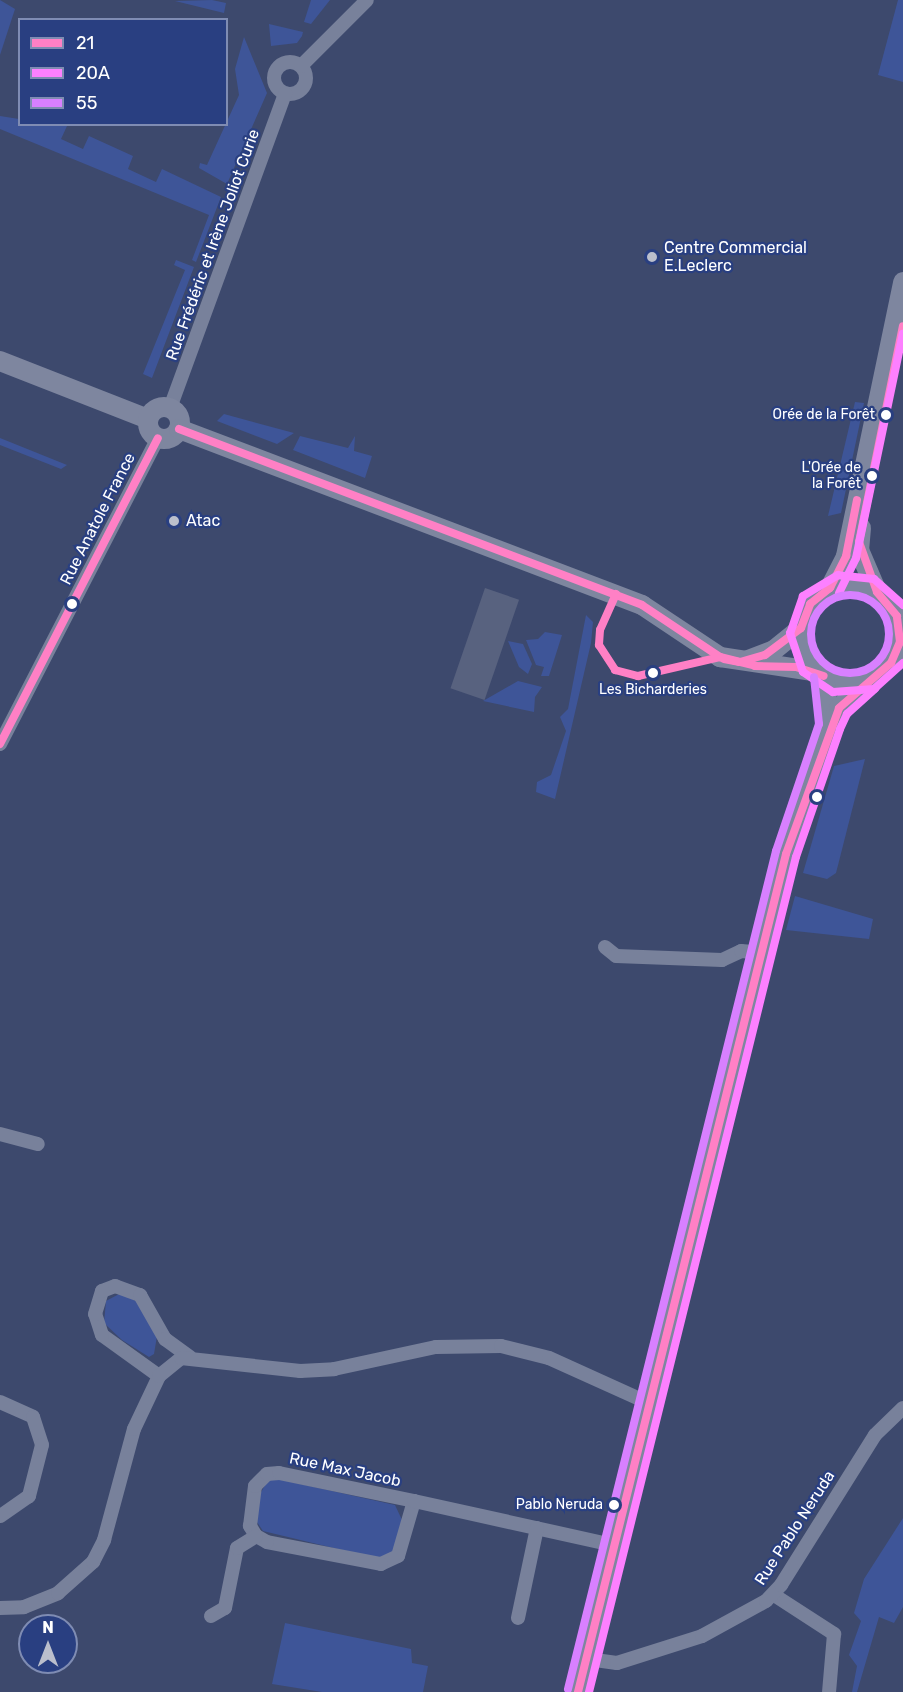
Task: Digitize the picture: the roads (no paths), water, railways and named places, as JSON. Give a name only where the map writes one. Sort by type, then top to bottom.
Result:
[{"type":"main road","points":[[740,662],[774,650],[801,628],[810,604],[830,588],[846,556],[903,282]]},
{"type":"main road","points":[[578,1692],[617,1546],[786,855],[830,725],[839,708],[868,681],[885,671],[900,652],[900,628],[890,602],[859,542],[903,326]]},
{"type":"main road","points":[[0,361],[148,419]]},
{"type":"main road","points":[[159,407],[170,408],[180,419],[179,429],[168,439],[158,438],[151,432],[148,419],[159,407]]},
{"type":"main road","points":[[179,429],[642,604],[702,648],[740,662],[821,674],[853,684],[868,681]]},
{"type":"main road","points":[[830,588],[854,584],[890,602]]},
{"type":"main road","points":[[801,628],[807,659],[821,674],[830,725]]},
{"type":"street","points":[[301,66],[368,0]]},
{"type":"street","points":[[291,61],[301,66],[305,84],[295,93],[285,93],[274,83],[276,68],[291,61]]},
{"type":"street","name":"Rue Frédéric et Irène Joliot Curie","points":[[170,408],[285,93]]},
{"type":"street","name":"Rue Anatole France","points":[[0,744],[158,438]]},
{"type":"street","points":[[605,947],[616,956],[722,960],[741,951],[762,953]]},
{"type":"street","points":[[0,1134],[38,1144]]},
{"type":"street","points":[[159,1376],[102,1335],[94,1314],[102,1291],[122,1287],[140,1295],[165,1339],[190,1357]]},
{"type":"street","points":[[0,1608],[24,1606],[58,1593],[93,1562],[104,1540],[134,1429],[159,1376],[171,1363],[190,1357],[300,1371],[334,1369],[436,1347],[501,1346],[549,1358],[651,1404]]},
{"type":"street","points":[[0,1402],[33,1417],[42,1445],[29,1496],[0,1516]]},
{"type":"street","name":"Rue Pablo Neruda","points":[[588,1659],[617,1663],[702,1636],[774,1595],[875,1435],[903,1408]]},
{"type":"street","name":"Rue Max Jacob","points":[[414,1501],[398,1556],[381,1564],[256,1536],[250,1513],[255,1486],[267,1474],[414,1501],[617,1546]]},
{"type":"street","points":[[518,1618],[537,1528]]},
{"type":"street","points":[[211,1616],[225,1608],[237,1548],[256,1536]]},
{"type":"street","points":[[774,1595],[834,1634],[829,1692]]},
{"type":"place","name":"Centre Commercial E.Leclerc","points":[[652,257]]},
{"type":"place","name":"Orée de la Forêt","points":[[886,415]]},
{"type":"place","name":"L'Orée de la Forêt","points":[[872,476]]},
{"type":"place","name":"Atac","points":[[174,521]]},
{"type":"place","name":"Les Bicharderies","points":[[653,673]]},
{"type":"place","name":"Pablo Neruda","points":[[614,1505]]}]
